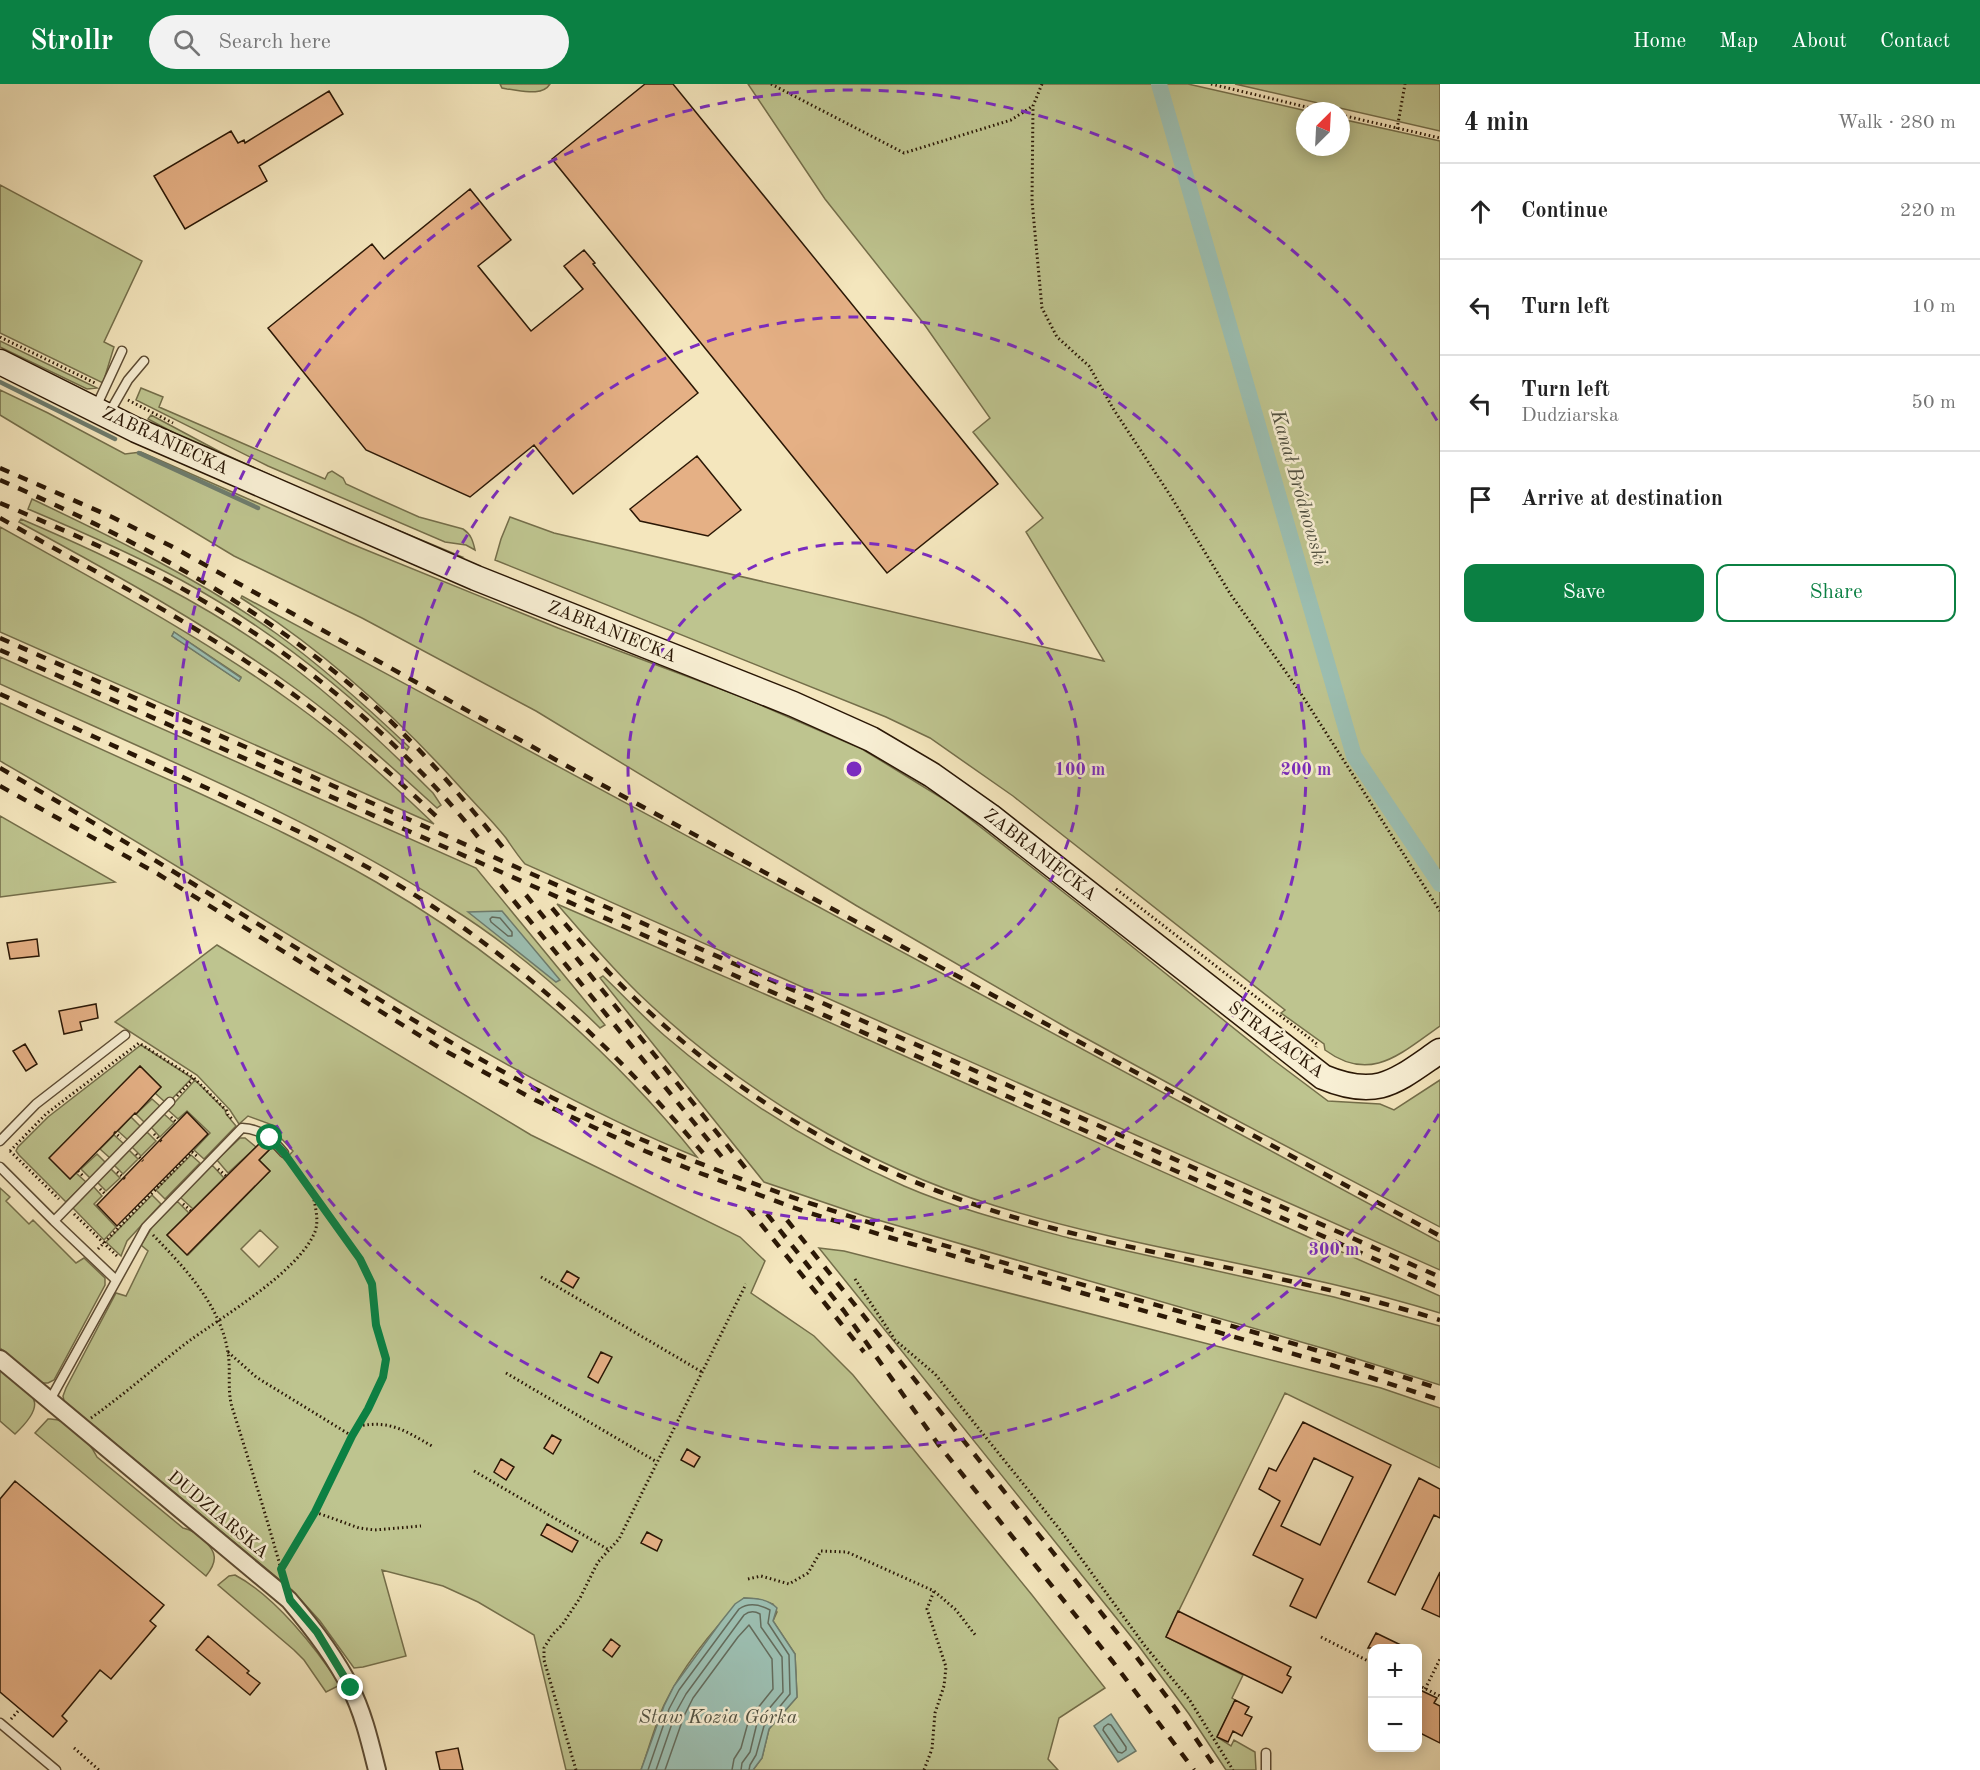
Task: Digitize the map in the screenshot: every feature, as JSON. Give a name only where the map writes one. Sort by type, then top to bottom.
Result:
[{"type":"main road","name":"ZABRANIECKA","points":[[0,362],[136,430],[476,578],[794,704],[871,739],[932,775],[990,816],[1184,968]]},
{"type":"main road","name":"STRAŻACKA","points":[[1184,968],[1302,1062],[1323,1077],[1342,1085],[1365,1089],[1395,1081],[1440,1051]]},
{"type":"street","name":"DUDZIARSKA","points":[[0,1359],[290,1600],[317,1632],[351,1688],[377,1770]]},
{"type":"lane","points":[[102,412],[122,351]]},
{"type":"lane","points":[[102,412],[144,361]]},
{"type":"lane","points":[[0,1141],[36,1104],[125,1035]]},
{"type":"lane","points":[[54,1221],[170,1102]]},
{"type":"lane","points":[[50,1400],[146,1227],[243,1128],[252,1128],[263,1133],[284,1153]]},
{"type":"lane","points":[[0,1167],[116,1280]]},
{"type":"lane","points":[[0,1724],[56,1770]]},
{"type":"lane","points":[[1266,1753],[1266,1770]]},
{"type":"path","points":[[771,84],[904,153],[1011,120],[1033,106]]},
{"type":"path","points":[[1042,84],[1033,106],[1032,201],[1042,308],[1057,337],[1089,366],[1114,410],[1170,495],[1231,595],[1298,689],[1440,911]]},
{"type":"path","points":[[1211,84],[1296,104]]},
{"type":"path","points":[[1397,129],[1405,84]]},
{"type":"path","points":[[1350,117],[1440,138]]},
{"type":"path","points":[[10,1151],[46,1114],[139,1043],[194,1078],[243,1128]]},
{"type":"path","points":[[170,1102],[194,1078]]},
{"type":"path","points":[[90,1256],[192,1152],[206,1165]]},
{"type":"path","points":[[146,1227],[176,1258],[209,1302],[219,1320],[228,1352],[231,1403],[266,1512],[281,1569],[315,1512],[359,1426],[383,1377],[386,1359],[376,1325],[372,1284],[360,1259],[284,1153]]},
{"type":"path","points":[[80,1426],[287,1269],[304,1251],[315,1233],[317,1214],[312,1194]]},
{"type":"path","points":[[541,1278],[702,1372]]},
{"type":"path","points":[[855,1279],[895,1340],[935,1374],[1061,1531],[1145,1646],[1189,1699],[1233,1770]]},
{"type":"path","points":[[576,1770],[544,1660],[544,1648],[580,1598],[598,1562],[619,1539],[746,1284]]},
{"type":"path","points":[[228,1352],[256,1377],[352,1436]]},
{"type":"path","points":[[506,1373],[657,1462]]},
{"type":"path","points":[[359,1426],[372,1424],[396,1426],[432,1446]]},
{"type":"path","points":[[474,1471],[609,1550]]},
{"type":"path","points":[[315,1512],[359,1528],[375,1530],[421,1526]]},
{"type":"path","points":[[748,1579],[761,1576],[789,1584],[808,1573],[821,1551],[847,1551],[934,1591],[956,1610],[976,1636]]},
{"type":"path","points":[[924,1770],[932,1749],[935,1713],[945,1686],[946,1667],[927,1609],[934,1591]]},
{"type":"path","points":[[1322,1637],[1368,1661]]},
{"type":"path","points":[[1425,1689],[1440,1659]]},
{"type":"path","points":[[1422,1687],[1440,1696]]},
{"type":"path","points":[[74,1748],[99,1770]]},
{"type":"green space","points":[[500,84],[550,84],[542,90],[530,92],[502,88]]},
{"type":"green space","points":[[748,84],[1188,84],[1296,109],[1296,156],[1350,156],[1350,121],[1440,141],[1440,1026],[1412,1046],[1385,1061],[1357,1064],[1342,1060],[1325,1050],[1324,1044],[1281,1013],[1285,1010],[1013,796],[930,738],[886,717],[495,560],[510,517],[554,533],[1104,661],[1026,532],[1043,518],[973,432],[990,418],[924,324],[825,199]]},
{"type":"green space","points":[[1235,84],[1440,84],[1440,131],[1350,110],[1350,102],[1314,102]]},
{"type":"green space","points":[[0,185],[142,261],[104,342],[114,347],[103,383],[0,333]]},
{"type":"green space","points":[[0,341],[97,388],[87,389],[0,347]]},
{"type":"green space","points":[[141,388],[163,397],[159,407],[325,479],[332,471],[343,478],[346,484],[419,517],[463,529],[471,538],[475,550],[466,545],[445,542],[268,466],[136,400]]},
{"type":"green space","points":[[0,390],[125,454],[141,452],[349,543],[558,628],[742,697],[862,749],[950,803],[1328,1101],[1380,1104],[1394,1110],[1440,1080],[1440,1227],[1069,1029],[857,906],[536,711],[362,618],[234,556],[0,415]]},
{"type":"green space","points":[[151,415],[224,454],[328,501],[462,557],[455,558],[223,459],[148,419]]},
{"type":"green space","points":[[32,499],[158,561],[248,614],[328,674],[409,747],[407,750],[355,702],[300,657],[242,616],[181,580],[143,561],[28,509]]},
{"type":"green space","points":[[21,519],[162,585],[262,645],[313,682],[383,744],[433,793],[441,805],[437,808],[335,719],[266,667],[162,602],[19,522]]},
{"type":"green space","points":[[0,527],[151,612],[261,680],[350,747],[434,824],[0,632]],"holes":[[[174,632],[241,677],[239,681],[172,636]]]},
{"type":"green space","points":[[242,596],[1440,1242],[1440,1270],[525,864],[489,818],[384,709],[329,662],[272,618],[241,598]]},
{"type":"green space","points":[[0,657],[476,868],[605,1025],[600,1028],[565,995],[488,933],[395,873],[285,814],[0,684]]},
{"type":"green space","points":[[0,703],[284,833],[353,869],[421,910],[508,971],[589,1040],[663,1117],[697,1157],[613,1120],[491,1056],[0,761]]},
{"type":"green space","points":[[0,816],[115,882],[0,897]]},
{"type":"green space","points":[[557,904],[813,1015],[1440,1296],[1440,1313],[1330,1284],[1051,1222],[946,1189],[898,1169],[850,1146],[805,1120],[760,1092],[718,1061],[638,993]]},
{"type":"green space","points":[[217,945],[531,1135],[740,1237],[765,1261],[751,1293],[814,1336],[853,1375],[1105,1688],[1059,1718],[1048,1759],[1058,1770],[753,1770],[762,1758],[769,1729],[797,1697],[795,1654],[773,1621],[777,1612],[773,1604],[757,1599],[744,1598],[721,1622],[689,1662],[664,1705],[641,1770],[566,1770],[534,1635],[478,1602],[443,1586],[382,1570],[406,1656],[354,1668],[320,1621],[292,1590],[64,1401],[66,1388],[116,1293],[126,1296],[148,1251],[141,1245],[152,1227],[177,1201],[189,1213],[167,1235],[188,1255],[270,1171],[259,1160],[272,1147],[285,1160],[293,1151],[278,1135],[278,1127],[248,1116],[239,1124],[230,1110],[197,1075],[115,1022]],"holes":[[[260,1230],[278,1247],[259,1267],[241,1249]]]},
{"type":"green space","points":[[603,976],[665,1036],[720,1080],[809,1138],[872,1171],[944,1202],[1027,1227],[1334,1297],[1440,1326],[1440,1385],[1329,1350],[864,1216],[764,1182],[600,978]]},
{"type":"green space","points":[[141,1045],[192,1078],[169,1102],[165,1102],[155,1093],[161,1087],[140,1066],[50,1158],[70,1179],[76,1173],[86,1182],[66,1202],[16,1151],[48,1117]]},
{"type":"green space","points":[[195,1080],[225,1110],[236,1126],[204,1159],[194,1150],[210,1133],[187,1111],[178,1119],[168,1110]]},
{"type":"green space","points":[[152,1099],[161,1107],[145,1123],[136,1114]]},
{"type":"green space","points":[[164,1114],[174,1123],[160,1137],[151,1127]]},
{"type":"green space","points":[[131,1117],[141,1127],[128,1140],[118,1131]]},
{"type":"green space","points":[[147,1132],[156,1141],[141,1156],[132,1147]]},
{"type":"green space","points":[[114,1135],[124,1144],[110,1158],[100,1149]]},
{"type":"green space","points":[[240,1138],[245,1138],[256,1147],[228,1173],[217,1160]]},
{"type":"green space","points":[[129,1150],[138,1159],[123,1174],[114,1165]]},
{"type":"green space","points":[[97,1154],[106,1163],[90,1178],[81,1169]]},
{"type":"green space","points":[[191,1155],[200,1163],[165,1199],[156,1190]]},
{"type":"green space","points":[[212,1165],[224,1178],[193,1209],[180,1197]]},
{"type":"green space","points":[[110,1168],[120,1178],[106,1191],[97,1182]]},
{"type":"green space","points":[[93,1186],[102,1196],[94,1204],[116,1227],[104,1240],[72,1207]]},
{"type":"green space","points":[[0,1188],[10,1197],[6,1201],[29,1224],[33,1220],[76,1263],[84,1258],[105,1278],[105,1285],[54,1380],[48,1383],[41,1383],[0,1348]]},
{"type":"green space","points":[[152,1195],[161,1204],[127,1241],[121,1256],[106,1242]]},
{"type":"green space","points":[[819,1248],[844,1251],[1381,1388],[1440,1408],[1440,1468],[1285,1393],[1166,1637],[1243,1675],[1232,1698],[1235,1700],[1217,1737],[1231,1746],[1234,1740],[1255,1752],[1256,1770],[1226,1770],[1189,1714],[1138,1645]]},
{"type":"green space","points":[[0,1369],[28,1392],[35,1405],[33,1413],[15,1434],[0,1421]]},
{"type":"green space","points":[[48,1419],[56,1419],[77,1431],[97,1457],[183,1528],[203,1539],[211,1548],[214,1557],[213,1566],[206,1576],[35,1433]]},
{"type":"green space","points":[[235,1575],[265,1596],[294,1624],[340,1685],[326,1692],[304,1660],[294,1650],[218,1585],[229,1576]]},
{"type":"water","points":[[174,632],[241,678],[239,681],[172,636]]},
{"type":"water","points":[[502,911],[560,980],[556,982],[468,912]]},
{"type":"water","name":"Staw Kozia Górka","points":[[744,1598],[762,1600],[777,1608],[773,1621],[795,1654],[797,1697],[769,1729],[762,1758],[753,1770],[641,1770],[664,1706],[674,1686],[735,1604]]},
{"type":"water","points":[[1111,1714],[1136,1751],[1118,1762],[1094,1726]]},
{"type":"building","points":[[645,84],[673,84],[998,484],[887,573],[552,159]]},
{"type":"building","points":[[329,91],[343,114],[259,166],[267,181],[185,229],[154,176],[231,131],[238,143],[244,140],[245,143]]},
{"type":"building","points":[[470,189],[511,240],[478,266],[531,331],[583,289],[564,266],[584,250],[698,393],[573,494],[534,445],[470,497],[366,450],[268,328],[372,244],[384,259]]},
{"type":"building","points":[[697,456],[741,510],[708,536],[640,521],[630,509]]},
{"type":"building","points":[[37,939],[39,956],[10,959],[7,943]]},
{"type":"building","points":[[96,1004],[98,1018],[80,1022],[82,1030],[64,1034],[59,1011]]},
{"type":"building","points":[[25,1044],[37,1064],[26,1071],[13,1051]]},
{"type":"building","points":[[140,1066],[161,1087],[70,1179],[49,1158]]},
{"type":"building","points":[[187,1112],[208,1134],[117,1226],[97,1205]]},
{"type":"building","points":[[262,1141],[271,1148],[259,1160],[270,1171],[187,1255],[167,1235]]},
{"type":"building","points":[[567,1271],[579,1278],[573,1288],[561,1281]]},
{"type":"building","points":[[601,1352],[612,1357],[598,1383],[588,1377]]},
{"type":"building","points":[[1303,1422],[1391,1465],[1316,1618],[1290,1606],[1303,1579],[1253,1555],[1280,1501],[1259,1489],[1269,1468],[1276,1471]],"holes":[[[1314,1458],[1353,1477],[1320,1545],[1281,1526]]]},
{"type":"building","points":[[552,1435],[561,1440],[553,1454],[544,1448]]},
{"type":"building","points":[[687,1449],[700,1457],[694,1467],[681,1460]]},
{"type":"building","points":[[501,1459],[514,1467],[506,1480],[494,1472]]},
{"type":"building","points":[[1419,1478],[1440,1489],[1440,1518],[1434,1515],[1395,1595],[1368,1582]]},
{"type":"building","points":[[15,1481],[164,1605],[150,1621],[156,1626],[111,1679],[100,1670],[62,1716],[67,1721],[53,1737],[0,1692],[0,1499]]},
{"type":"building","points":[[547,1524],[578,1541],[572,1552],[541,1535]]},
{"type":"building","points":[[647,1532],[662,1540],[657,1551],[641,1543]]},
{"type":"building","points":[[1440,1572],[1440,1617],[1422,1609]]},
{"type":"building","points":[[1178,1611],[1291,1667],[1287,1675],[1291,1677],[1282,1693],[1166,1637]]},
{"type":"building","points":[[1376,1633],[1399,1644],[1370,1644]]},
{"type":"building","points":[[208,1636],[260,1683],[250,1695],[196,1650]]},
{"type":"building","points":[[611,1639],[620,1646],[612,1657],[603,1650]]},
{"type":"building","points":[[1422,1691],[1437,1698],[1434,1703],[1440,1706],[1440,1743],[1422,1734]]},
{"type":"building","points":[[1235,1700],[1249,1707],[1245,1714],[1252,1717],[1242,1736],[1233,1731],[1228,1742],[1217,1737]]},
{"type":"building","points":[[458,1748],[463,1770],[440,1770],[436,1752]]},
{"type":"waterway","name":"Kanał Bródnowski","points":[[1159,84],[1354,756],[1440,884]]},
{"type":"waterway","points":[[0,382],[115,439]]},
{"type":"waterway","points":[[139,453],[258,508]]},
{"type":"railway","points":[[0,468],[112,517],[171,546],[567,766],[1440,1236]]},
{"type":"railway","points":[[0,480],[93,523],[184,571],[228,597],[313,655],[374,705],[414,744],[505,850]]},
{"type":"railway","points":[[0,503],[101,547],[161,577],[206,602],[292,659],[333,691],[409,760],[478,837]]},
{"type":"railway","points":[[0,518],[156,606],[273,680],[347,736],[440,820]]},
{"type":"railway","points":[[0,638],[1440,1277]]},
{"type":"railway","points":[[0,650],[1440,1288]]},
{"type":"railway","points":[[0,694],[295,830],[351,858],[432,906],[507,960],[542,989],[609,1051],[703,1153]]},
{"type":"railway","points":[[0,768],[120,839],[433,1032],[550,1097],[631,1135],[729,1174],[930,1241],[1339,1357],[1440,1389]]},
{"type":"railway","points":[[0,786],[158,874],[440,1048],[535,1100],[645,1151],[803,1211],[1325,1363],[1440,1400]]},
{"type":"railway","points":[[501,885],[726,1162]]},
{"type":"railway","points":[[526,895],[747,1170]]},
{"type":"railway","points":[[552,908],[604,967],[658,1020],[715,1068],[776,1110],[839,1147],[977,1206],[1052,1228],[1295,1282],[1440,1320]]},
{"type":"railway","points":[[748,1208],[864,1352]]},
{"type":"railway","points":[[767,1214],[844,1311],[938,1444],[1113,1662],[1194,1770]]},
{"type":"railway","points":[[787,1220],[1135,1655],[1176,1709],[1217,1770]]},
{"type":"route","points":[[270,1138],[284,1153],[367,1271],[372,1284],[376,1325],[386,1359],[383,1377],[368,1409],[352,1436],[315,1512],[281,1569],[290,1600],[317,1632],[351,1688]]}]
